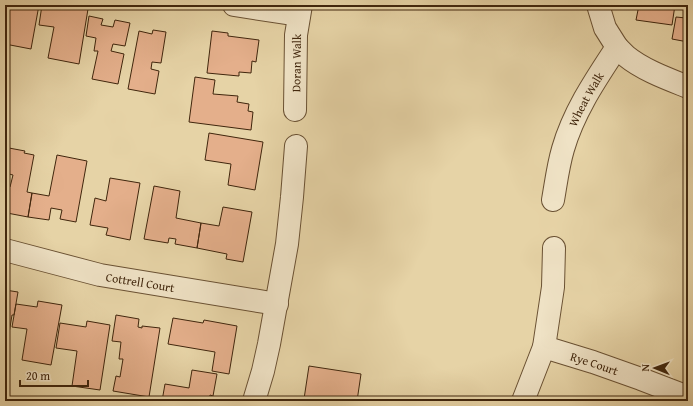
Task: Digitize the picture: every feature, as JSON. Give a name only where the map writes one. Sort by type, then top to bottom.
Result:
[{"type":"street","name":"Doran Walk","points":[[234,5],[300,10],[296,35],[295,110]]},
{"type":"street","points":[[598,5],[605,28],[617,47],[626,56],[669,80],[688,87]]},
{"type":"street","name":"Wheat Walk","points":[[554,200],[563,149],[572,122],[595,79],[617,47]]},
{"type":"street","points":[[254,401],[263,371],[277,304],[287,244],[292,204],[296,146]]},
{"type":"street","points":[[523,401],[544,347],[553,287],[554,248]]},
{"type":"street","name":"Cottrell Court","points":[[5,250],[100,274],[277,304]]},
{"type":"street","name":"Rye Court","points":[[544,347],[593,362],[688,397]]},
{"type":"building","points":[[5,5],[39,5],[31,49],[5,44]]},
{"type":"building","points":[[42,5],[66,5],[88,9],[79,64],[48,58],[54,27],[39,25]]},
{"type":"building","points":[[639,5],[675,5],[672,25],[636,20]]},
{"type":"building","points":[[687,12],[688,42],[672,39],[676,17],[686,18]]},
{"type":"building","points":[[89,16],[103,19],[101,25],[113,27],[115,20],[130,23],[125,46],[113,44],[111,51],[124,54],[118,84],[92,79],[98,51],[94,51],[96,38],[86,36]]},
{"type":"building","points":[[153,30],[166,32],[161,63],[152,62],[151,69],[159,71],[155,94],[128,89],[139,31],[152,34]]},
{"type":"building","points":[[212,31],[228,33],[228,36],[259,40],[256,62],[252,61],[251,73],[239,72],[239,76],[207,73]]},
{"type":"building","points":[[195,77],[215,80],[213,94],[238,96],[237,102],[249,104],[248,111],[253,112],[251,130],[189,122]]},
{"type":"building","points":[[209,133],[263,142],[255,190],[228,185],[231,164],[205,160]]},
{"type":"building","points":[[9,148],[25,151],[24,153],[34,155],[27,192],[32,193],[28,217],[7,213],[9,206],[5,205],[5,186],[10,187],[13,175],[5,173]]},
{"type":"building","points":[[57,155],[87,161],[76,222],[60,219],[62,210],[51,208],[49,220],[28,217],[32,193],[49,196]]},
{"type":"building","points":[[110,178],[140,183],[130,240],[106,235],[108,228],[90,225],[95,198],[106,201]]},
{"type":"building","points":[[154,186],[180,191],[176,218],[201,223],[197,248],[175,244],[176,239],[169,238],[168,243],[144,239]]},
{"type":"building","points":[[223,207],[252,212],[243,262],[226,259],[227,254],[197,248],[201,223],[219,226]]},
{"type":"building","points":[[5,290],[18,292],[14,315],[12,315],[7,346],[5,346]]},
{"type":"building","points":[[38,301],[62,305],[51,365],[22,360],[27,329],[12,327],[16,304],[37,307]]},
{"type":"building","points":[[116,315],[139,319],[138,327],[160,328],[149,397],[113,391],[116,376],[120,377],[123,359],[119,359],[121,342],[112,341]]},
{"type":"building","points":[[173,318],[203,323],[204,320],[237,326],[229,374],[212,371],[215,352],[168,344]]},
{"type":"building","points":[[87,321],[110,325],[100,390],[72,386],[77,351],[56,348],[60,323],[86,327]]},
{"type":"building","points":[[309,366],[361,374],[357,401],[338,401],[327,399],[327,401],[314,401],[304,399]]},
{"type":"building","points":[[192,370],[217,374],[213,396],[210,395],[209,401],[162,401],[165,384],[189,388]]},
{"type":"building","points":[[573,397],[598,401],[573,401]]}]
